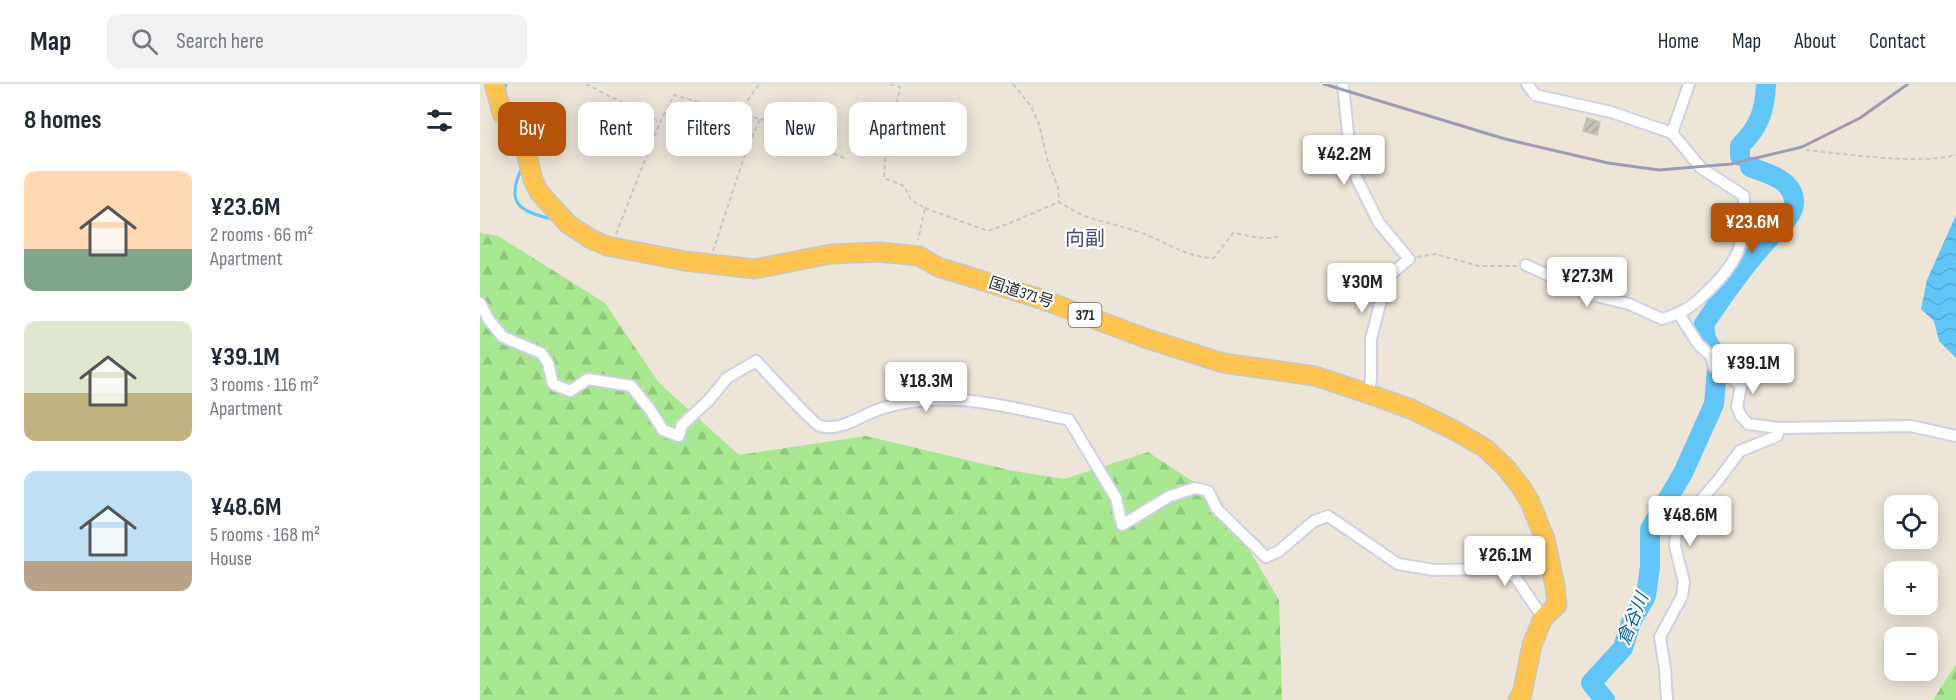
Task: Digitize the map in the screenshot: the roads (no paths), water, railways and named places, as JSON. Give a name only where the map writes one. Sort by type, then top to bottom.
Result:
[{"type":"highway","name":"国道371号","points":[[495,84],[502,112],[524,144],[532,180],[538,192],[568,224],[591,239],[611,246],[711,265],[756,268],[831,254],[880,252],[919,256],[938,267],[1041,299],[1145,338],[1223,363],[1315,376],[1369,394],[1411,409],[1485,448],[1506,468],[1530,502],[1545,539],[1555,586],[1557,605],[1544,618],[1532,645],[1522,698]]},
{"type":"street","points":[[1343,84],[1348,133],[1357,179],[1379,223],[1409,259],[1391,274],[1380,304],[1371,339],[1369,394]]},
{"type":"street","points":[[1526,266],[1592,295],[1629,304],[1662,319],[1679,314],[1690,307],[1728,272],[1738,251],[1745,227],[1744,195],[1701,168],[1672,133],[1611,111],[1535,94],[1527,84]]},
{"type":"street","points":[[1672,133],[1689,84]]},
{"type":"street","points":[[480,303],[489,320],[503,337],[541,353],[548,363],[553,384],[570,391],[588,379],[631,386],[663,430],[679,436],[682,425],[727,378],[756,361],[818,425],[834,428],[880,409],[928,399],[976,400],[1069,420],[1116,498],[1122,525],[1170,496],[1195,488],[1208,491],[1217,509],[1266,556],[1280,551],[1314,521],[1328,516],[1398,564],[1434,570],[1504,569],[1516,578],[1544,618]]},
{"type":"street","points":[[1679,314],[1692,337],[1711,356],[1714,367],[1741,385],[1737,407],[1748,424],[1779,428],[1911,426],[1956,436]]},
{"type":"street","points":[[1666,700],[1665,669],[1660,637],[1682,596],[1684,582],[1675,546],[1676,529],[1740,451],[1777,436],[1779,428]]},
{"type":"water","points":[[1956,215],[1956,358],[1939,341],[1934,321],[1921,309],[1927,280]]},
{"type":"waterway","points":[[504,93],[506,84]]},
{"type":"waterway","name":"倉谷川","points":[[1740,156],[1740,146],[1760,118],[1766,84]]},
{"type":"waterway","name":"倉谷川","points":[[1605,700],[1591,683],[1623,648],[1631,622],[1646,596],[1650,567],[1650,529],[1683,473],[1714,404],[1718,358],[1706,339],[1704,324],[1746,265],[1788,218],[1794,207],[1793,194],[1785,183],[1750,167]]},
{"type":"waterway","points":[[522,168],[515,190],[518,204],[531,213],[553,219]]},
{"type":"railway","points":[[1324,84],[1505,139],[1608,163],[1659,170],[1731,164],[1802,147],[1860,118],[1908,84]]},
{"type":"district","name":"向副","points":[[1085,239]]}]
